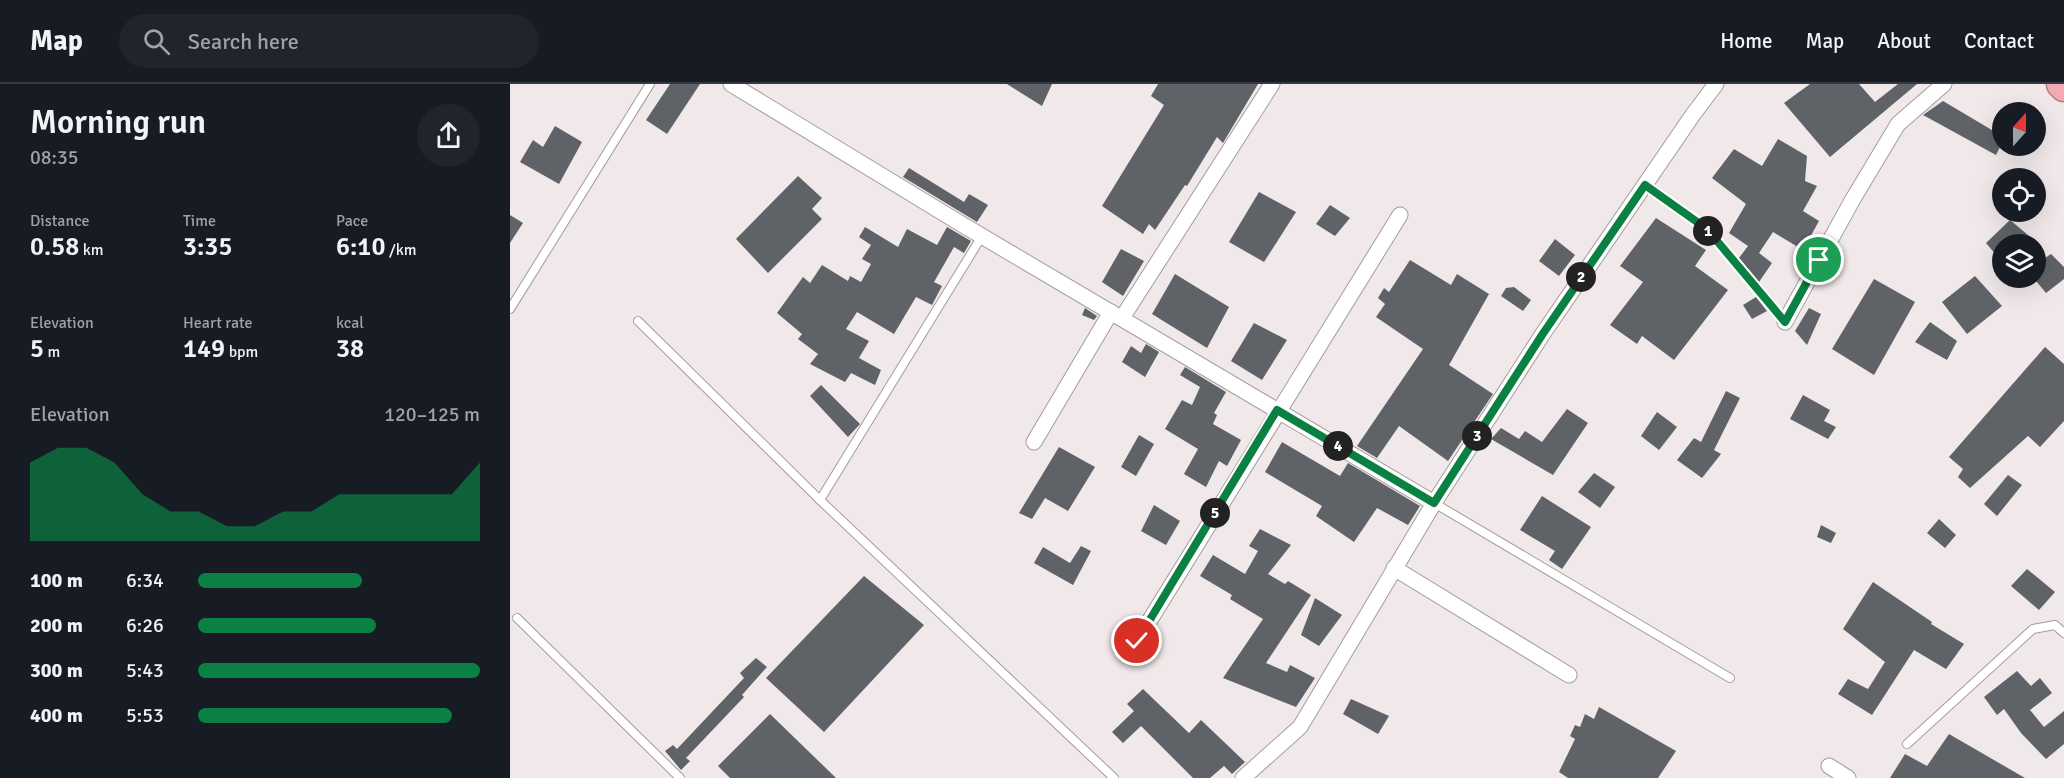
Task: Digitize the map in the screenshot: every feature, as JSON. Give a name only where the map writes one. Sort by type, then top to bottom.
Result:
[{"type":"street","points":[[731,84],[982,236],[1434,503]]},
{"type":"street","points":[[1034,442],[1272,84]]},
{"type":"street","points":[[1243,778],[1300,727],[1434,503],[1542,335],[1716,84]]},
{"type":"street","points":[[1785,322],[1853,199],[1898,124],[1944,84]]},
{"type":"street","points":[[1137,641],[1277,410],[1400,215]]},
{"type":"street","points":[[1394,568],[1569,675]]},
{"type":"street","points":[[1829,766],[1848,778]]},
{"type":"lane","points":[[510,309],[650,84]]},
{"type":"lane","points":[[1645,185],[1707,229],[1785,322]]},
{"type":"lane","points":[[820,500],[982,236]]},
{"type":"lane","points":[[638,321],[820,500],[1114,778]]},
{"type":"lane","points":[[1434,503],[1730,678]]},
{"type":"lane","points":[[517,618],[680,778]]},
{"type":"lane","points":[[1907,744],[2033,629],[2055,625],[2064,633]]},
{"type":"building","points":[[670,84],[700,84],[667,134],[646,120]]},
{"type":"building","points":[[1007,84],[1052,84],[1042,106]]},
{"type":"building","points":[[1158,84],[1258,84],[1223,143],[1217,137],[1187,186],[1185,185],[1155,230],[1149,224],[1143,234],[1102,206],[1164,105],[1151,96]]},
{"type":"building","points":[[1810,84],[1859,84],[1875,102],[1898,84],[1917,84],[1830,157],[1784,103]]},
{"type":"building","points":[[1943,101],[1992,130],[1992,153],[1923,115]]},
{"type":"building","points":[[555,126],[582,142],[559,184],[520,162],[533,140],[543,147]]},
{"type":"building","points":[[1778,139],[1807,156],[1805,181],[1817,186],[1803,211],[1819,221],[1803,250],[1773,232],[1759,253],[1772,263],[1759,282],[1739,258],[1748,246],[1729,233],[1746,204],[1712,178],[1734,149],[1762,166]]},
{"type":"building","points":[[909,168],[964,202],[969,194],[988,205],[977,222],[903,177]]},
{"type":"building","points":[[798,176],[822,198],[812,209],[822,219],[768,273],[736,239]]},
{"type":"building","points":[[1259,192],[1296,212],[1264,262],[1229,242]]},
{"type":"building","points":[[1330,205],[1350,218],[1335,236],[1316,224]]},
{"type":"building","points":[[510,215],[523,223],[510,243]]},
{"type":"building","points":[[1656,218],[1706,250],[1695,266],[1728,290],[1674,360],[1642,336],[1637,344],[1610,325],[1643,282],[1620,266]]},
{"type":"building","points":[[2008,222],[2012,222],[2027,234],[1995,234]]},
{"type":"building","points":[[865,227],[898,247],[907,229],[937,245],[947,227],[971,241],[964,253],[954,247],[934,282],[942,286],[932,305],[916,297],[894,334],[857,312],[846,329],[869,341],[859,358],[881,370],[875,385],[851,373],[845,382],[810,364],[818,354],[798,339],[802,334],[777,313],[803,277],[810,283],[822,265],[848,281],[850,276],[861,282],[871,264],[862,259],[871,245],[859,237]]},
{"type":"building","points":[[1992,237],[1992,250],[1986,243]]},
{"type":"building","points":[[1555,239],[1575,255],[1559,276],[1539,261]]},
{"type":"building","points":[[1121,249],[1144,261],[1123,296],[1102,282]]},
{"type":"building","points":[[2051,254],[2064,267],[2064,279],[2046,293],[2042,288],[2046,288],[2046,257]]},
{"type":"building","points":[[1410,260],[1451,285],[1457,274],[1489,294],[1449,365],[1493,394],[1448,461],[1399,426],[1377,458],[1357,446],[1423,349],[1376,317],[1385,304],[1378,298],[1384,288],[1389,292]]},
{"type":"building","points":[[1175,274],[1229,307],[1207,348],[1152,314]]},
{"type":"building","points":[[1975,276],[2002,306],[1967,334],[1942,302]]},
{"type":"building","points":[[1874,279],[1915,302],[1874,375],[1832,349]]},
{"type":"building","points":[[1514,287],[1531,300],[1523,311],[1501,296],[1506,288]]},
{"type":"building","points":[[1756,297],[1767,311],[1752,319],[1743,305]]},
{"type":"building","points":[[1085,308],[1097,316],[1094,320],[1082,315]]},
{"type":"building","points":[[1809,308],[1821,314],[1807,345],[1795,331]]},
{"type":"building","points":[[1930,322],[1957,341],[1947,360],[1915,342]]},
{"type":"building","points":[[1254,323],[1287,340],[1262,380],[1231,361]]},
{"type":"building","points":[[1146,344],[1159,352],[1145,377],[1122,362],[1131,346],[1141,353]]},
{"type":"building","points":[[2045,347],[2064,364],[2064,421],[2040,447],[2028,436],[1970,488],[1958,477],[1963,469],[1949,457]]},
{"type":"building","points":[[1185,367],[1226,392],[1214,413],[1217,415],[1213,424],[1241,440],[1227,466],[1219,461],[1206,487],[1184,474],[1198,449],[1165,429],[1182,400],[1192,405],[1200,387],[1180,375]]},
{"type":"building","points":[[821,385],[860,424],[848,437],[810,396]]},
{"type":"building","points":[[1726,391],[1740,398],[1714,450],[1721,454],[1702,478],[1677,460],[1694,438],[1701,442]]},
{"type":"building","points":[[1803,395],[1830,410],[1824,421],[1836,427],[1828,439],[1790,419]]},
{"type":"building","points":[[1567,409],[1588,423],[1553,475],[1491,439],[1501,428],[1519,439],[1525,431],[1542,442]]},
{"type":"building","points":[[1657,412],[1677,427],[1659,450],[1641,436]]},
{"type":"building","points":[[1139,435],[1154,444],[1136,476],[1121,467]]},
{"type":"building","points":[[1282,442],[1340,476],[1348,463],[1420,506],[1408,525],[1377,508],[1354,542],[1316,516],[1322,506],[1265,472]]},
{"type":"building","points":[[1059,447],[1095,467],[1068,511],[1045,498],[1032,519],[1019,513]]},
{"type":"building","points":[[1594,473],[1615,487],[1600,508],[1578,492]]},
{"type":"building","points":[[2008,475],[2022,485],[1997,516],[1984,504]]},
{"type":"building","points":[[1542,496],[1591,527],[1562,569],[1549,560],[1555,551],[1520,530]]},
{"type":"building","points":[[1154,505],[1180,521],[1166,545],[1141,531]]},
{"type":"building","points":[[1939,519],[1956,535],[1945,548],[1927,533]]},
{"type":"building","points":[[1821,525],[1836,533],[1831,543],[1817,537]]},
{"type":"building","points":[[1260,529],[1291,545],[1268,574],[1285,584],[1288,581],[1311,595],[1266,663],[1287,672],[1290,665],[1315,678],[1296,707],[1223,678],[1263,619],[1230,599],[1232,595],[1200,576],[1213,555],[1245,574],[1258,551],[1249,546]]},
{"type":"building","points":[[1081,546],[1091,551],[1073,585],[1034,563],[1043,547],[1070,563]]},
{"type":"building","points":[[2027,569],[2055,592],[2039,610],[2011,586]]},
{"type":"building","points":[[864,576],[924,625],[824,732],[766,678]]},
{"type":"building","points":[[1873,582],[1932,622],[1931,624],[1964,644],[1946,669],[1914,650],[1872,715],[1838,694],[1848,679],[1868,689],[1885,662],[1843,629]]},
{"type":"building","points":[[1315,598],[1342,615],[1319,646],[1301,635]]},
{"type":"building","points":[[756,658],[767,667],[742,695],[744,697],[686,758],[690,761],[681,770],[665,751],[673,745],[677,749],[744,678],[740,673]]},
{"type":"building","points":[[2017,671],[2031,686],[2040,678],[2052,693],[2030,710],[2044,727],[2064,711],[2064,744],[2046,759],[2021,733],[2004,709],[1997,715],[1984,697]]},
{"type":"building","points":[[1143,689],[1189,733],[1201,720],[1245,762],[1232,774],[1224,766],[1210,778],[1193,778],[1141,726],[1123,743],[1112,732],[1134,711],[1127,704]]},
{"type":"building","points":[[1351,699],[1389,716],[1378,734],[1343,714]]},
{"type":"building","points":[[1599,707],[1676,751],[1658,778],[1568,778],[1559,772],[1575,739],[1570,736],[1575,725],[1580,727],[1585,714],[1594,719]]},
{"type":"building","points":[[770,714],[836,778],[730,778],[718,766]]},
{"type":"building","points":[[1949,734],[2025,778],[1890,778],[1905,754],[1927,766]]},
{"type":"route","points":[[1137,641],[1277,410],[1434,503],[1542,335],[1645,185],[1707,229],[1785,322],[1819,260]]}]
